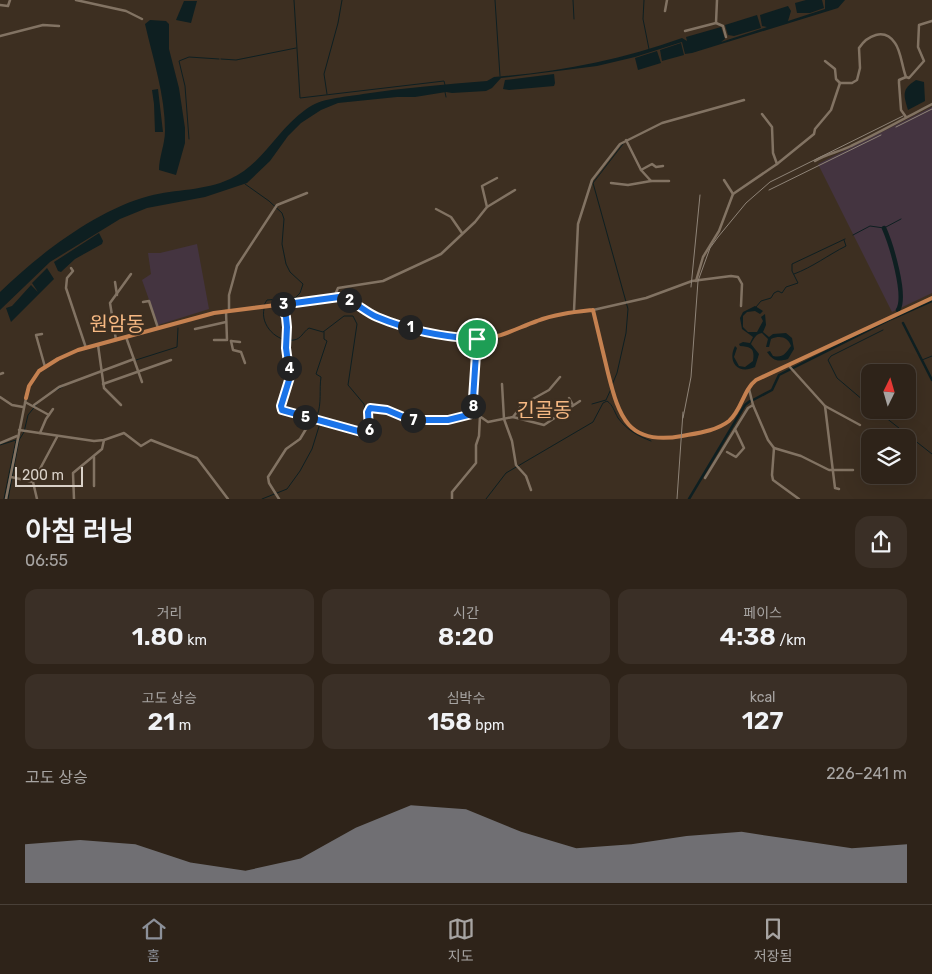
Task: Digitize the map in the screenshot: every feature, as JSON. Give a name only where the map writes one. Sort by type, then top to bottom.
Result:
[{"type":"main road","points":[[25,400],[34,379],[45,367],[58,358],[86,348],[227,311],[334,297],[354,302],[373,316],[396,323],[437,334],[477,339],[506,334],[539,320],[593,310],[617,407],[623,419],[640,432],[661,439],[716,428],[729,421],[736,413],[748,388],[756,380],[932,298]]},
{"type":"street","points":[[0,5],[8,6],[10,0]]},
{"type":"street","points":[[76,0],[95,2],[126,11],[142,19]]},
{"type":"street","points":[[665,11],[667,0]]},
{"type":"street","points":[[716,23],[717,0]]},
{"type":"street","points":[[906,118],[901,110],[898,83],[899,80],[906,77],[909,78],[924,62],[918,48],[919,25],[932,21]]},
{"type":"street","points":[[685,31],[716,23],[723,26],[726,37]]},
{"type":"street","points":[[0,36],[43,25],[59,26]]},
{"type":"street","points":[[840,83],[852,83],[857,80],[860,68],[859,48],[868,38],[878,34],[884,35],[896,44],[906,77]]},
{"type":"street","points":[[824,61],[835,69],[836,78],[840,83]]},
{"type":"street","points":[[696,281],[703,257],[719,231],[733,194],[777,164],[814,134],[815,129],[831,110],[840,83]]},
{"type":"street","points":[[574,313],[578,224],[592,180],[620,144],[662,123],[744,100]]},
{"type":"street","points":[[815,161],[825,155],[839,152],[855,145],[932,104]]},
{"type":"street","points":[[762,114],[772,127],[773,153],[777,164]]},
{"type":"street","points":[[626,140],[641,170],[651,181]]},
{"type":"street","points":[[641,170],[652,164],[656,167],[663,166]]},
{"type":"street","points":[[487,207],[482,186],[497,178]]},
{"type":"street","points":[[724,180],[733,194]]},
{"type":"street","points":[[610,183],[628,185],[651,181],[669,182]]},
{"type":"street","points":[[334,297],[338,288],[383,281],[441,254],[475,222],[487,207],[515,190]]},
{"type":"street","points":[[227,340],[226,322],[229,295],[237,266],[277,205],[306,193]]},
{"type":"street","points":[[436,209],[451,217],[462,233]]},
{"type":"street","points":[[71,268],[73,271],[67,278],[66,288],[86,348]]},
{"type":"street","points":[[116,340],[110,306],[111,301],[131,274]]},
{"type":"street","points":[[593,310],[646,298],[696,281],[731,276],[738,277],[742,284],[741,306]]},
{"type":"street","points":[[115,282],[117,295]]},
{"type":"street","points":[[143,302],[149,301],[158,328]]},
{"type":"street","points":[[280,305],[286,317],[286,348],[290,377],[282,409],[312,420],[365,433],[369,431],[368,412],[370,408],[387,410],[415,420],[448,420],[472,414],[480,416],[488,422],[513,417],[544,425],[580,401]]},
{"type":"street","points":[[195,329],[226,322]]},
{"type":"street","points":[[42,334],[36,335],[45,367]]},
{"type":"street","points":[[126,337],[142,382]]},
{"type":"street","points":[[472,414],[477,339]]},
{"type":"street","points":[[214,340],[240,342]]},
{"type":"street","points":[[231,341],[233,350],[241,352],[244,363]]},
{"type":"street","points":[[98,345],[104,388],[121,405]]},
{"type":"street","points":[[34,405],[41,398],[60,387],[134,359]]},
{"type":"street","points":[[103,384],[171,360]]},
{"type":"street","points":[[789,366],[825,406],[860,425]]},
{"type":"street","points":[[513,417],[522,406],[549,390],[560,377]]},
{"type":"street","points":[[502,384],[504,419],[512,441],[516,465],[526,476],[531,490]]},
{"type":"street","points":[[748,388],[768,440],[774,448],[801,456],[832,471],[853,470]]},
{"type":"street","points":[[0,397],[12,404],[23,407]]},
{"type":"street","points":[[569,398],[573,405]]},
{"type":"street","points":[[6,499],[25,400],[49,415]]},
{"type":"street","points":[[705,478],[748,408],[753,405]]},
{"type":"street","points":[[825,406],[832,471],[835,488],[839,488]]},
{"type":"street","points":[[40,434],[53,409]]},
{"type":"street","points":[[452,499],[452,492],[476,463],[476,445],[479,436],[480,416]]},
{"type":"street","points":[[279,499],[271,488],[268,477],[281,455],[290,445],[300,439],[312,420]]},
{"type":"street","points":[[727,452],[736,456],[744,448],[735,429]]},
{"type":"street","points":[[19,430],[94,441],[104,440],[124,433],[141,446],[151,440],[197,458],[228,499]]},
{"type":"street","points":[[0,442],[18,436]]},
{"type":"street","points":[[38,499],[34,482],[57,436]]},
{"type":"street","points":[[74,499],[73,473],[102,449],[104,440]]},
{"type":"street","points":[[774,448],[773,480],[799,499]]},
{"type":"street","points":[[94,457],[94,486]]},
{"type":"street","points":[[11,477],[34,482]]},
{"type":"shaded area","points":[[806,0],[822,0],[824,8],[810,13],[797,13],[795,3]]},
{"type":"shaded area","points":[[825,0],[845,0],[838,8],[692,53],[685,54],[682,42],[635,57],[597,66],[501,78],[492,88],[486,91],[446,92],[415,97],[338,103],[321,110],[301,123],[288,136],[270,161],[247,183],[205,197],[147,208],[120,219],[50,262],[0,310],[0,292],[32,263],[69,235],[109,212],[149,196],[210,186],[230,179],[251,165],[295,118],[318,103],[332,99],[394,90],[487,81],[494,77],[542,72],[589,64],[636,53],[682,38],[687,41],[686,37],[721,27],[725,39],[721,42],[767,27],[762,26],[760,15],[788,6],[791,11],[788,21],[825,9]]},
{"type":"shaded area","points":[[184,1],[197,1],[191,23],[176,20]]},
{"type":"shaded area","points":[[757,15],[761,28],[734,36],[728,35],[725,25]]},
{"type":"shaded area","points":[[150,20],[166,21],[169,24],[169,49],[179,88],[185,128],[185,143],[176,175],[159,170],[165,136],[164,118],[158,77],[145,24]]},
{"type":"shaded area","points":[[681,43],[684,55],[662,61],[660,50]]},
{"type":"shaded area","points":[[657,51],[661,63],[638,70],[635,58]]},
{"type":"shaded area","points":[[554,74],[554,86],[503,89],[505,80]]},
{"type":"shaded area","points":[[916,80],[924,82],[925,101],[908,110],[905,92],[908,86]]},
{"type":"shaded area","points":[[158,89],[163,132],[155,132],[152,90]]},
{"type":"shaded area","points":[[932,107],[932,293],[892,312],[818,164]]},
{"type":"shaded area","points":[[99,233],[103,241],[102,244],[75,259],[61,272],[58,271],[54,262]]},
{"type":"shaded area","points":[[197,244],[209,309],[158,325],[142,280],[151,274],[148,253],[160,253]]},
{"type":"shaded area","points":[[47,268],[54,279],[11,322],[6,308],[12,306],[31,285],[38,292],[32,283]]},
{"type":"shaded area","points":[[755,306],[763,311],[760,314],[755,311],[747,312],[743,316],[743,327],[748,332],[757,332],[763,321],[761,317],[765,314],[766,325],[763,332],[769,337],[773,334],[786,333],[792,338],[794,349],[788,359],[774,359],[767,352],[770,351],[773,356],[782,356],[791,346],[790,343],[786,339],[778,337],[771,339],[769,347],[766,347],[768,339],[762,333],[755,337],[751,344],[759,354],[755,367],[749,369],[739,368],[733,362],[732,357],[735,346],[737,348],[734,357],[739,366],[745,367],[753,361],[753,351],[739,344],[743,342],[750,343],[753,337],[742,329],[740,318],[743,312]]},
{"type":"waterway","points":[[294,0],[300,98],[444,81],[445,85]]},
{"type":"waterway","points":[[327,94],[324,74],[338,23],[342,0]]},
{"type":"waterway","points":[[495,0],[500,76]]},
{"type":"waterway","points":[[573,0],[574,19]]},
{"type":"waterway","points":[[644,0],[643,19],[649,49]]},
{"type":"waterway","points":[[221,59],[236,60],[296,48]]},
{"type":"waterway","points":[[189,139],[185,86],[179,61],[189,57],[219,59]]},
{"type":"waterway","points":[[445,92],[446,97]]},
{"type":"waterway","points":[[612,385],[617,373],[626,333],[628,309],[593,183],[623,144]]},
{"type":"waterway","points":[[245,184],[282,213],[284,219],[282,244],[286,264],[290,272],[303,284],[300,293],[295,298],[267,300],[264,305]]},
{"type":"waterway","points":[[853,235],[870,226],[884,228],[901,219]]},
{"type":"waterway","points":[[884,228],[894,257],[899,282],[901,294],[898,310]]},
{"type":"waterway","points":[[756,307],[761,301],[771,298],[774,293],[778,291],[782,293],[786,287],[798,283],[792,271],[792,264],[845,239]]},
{"type":"waterway","points":[[794,274],[846,246],[844,240]]},
{"type":"waterway","points":[[753,400],[772,390],[779,375],[891,319],[932,301]]},
{"type":"waterway","points":[[264,309],[263,315],[267,327],[276,336],[288,340],[298,338],[309,328],[323,332],[344,316],[353,316],[357,324],[348,385],[364,404],[368,425]]},
{"type":"waterway","points":[[903,323],[932,380]]},
{"type":"waterway","points":[[136,360],[177,347],[178,328]]},
{"type":"waterway","points":[[861,398],[837,378],[828,360],[831,356],[883,330]]},
{"type":"waterway","points":[[262,499],[287,489],[312,449],[321,420],[317,416],[321,377],[316,374],[327,341],[324,339],[324,332]]},
{"type":"waterway","points":[[922,360],[932,356]]},
{"type":"waterway","points":[[57,390],[64,386]]},
{"type":"waterway","points":[[592,404],[606,400],[611,389]]},
{"type":"waterway","points":[[486,499],[506,473],[593,422],[603,403],[607,401],[625,426],[637,435],[651,441]]},
{"type":"waterway","points":[[689,499],[745,405],[750,401]]},
{"type":"waterway","points":[[8,499],[19,440],[24,432],[28,415],[37,404]]},
{"type":"waterway","points":[[887,419],[932,454]]},
{"type":"waterway","points":[[369,428],[374,437]]},
{"type":"waterway","points":[[0,445],[16,440],[4,499]]},
{"type":"railway","points":[[896,127],[932,109]]},
{"type":"railway","points":[[683,418],[691,377],[698,281],[710,248],[718,237],[746,203],[770,182],[903,116]]},
{"type":"railway","points":[[769,190],[881,135]]},
{"type":"railway","points":[[691,287],[700,195]]},
{"type":"railway","points":[[677,499],[683,412]]},
{"type":"district","name":"원암동","points":[[117,324]]},
{"type":"district","name":"긴골동","points":[[544,410]]},
{"type":"route","points":[[339,297],[354,302],[373,316],[396,323],[437,334],[477,339],[472,414],[448,420],[415,420],[396,415],[387,410],[370,408],[368,409],[369,431],[365,433],[355,432],[282,410],[281,406],[290,377],[286,348],[286,317],[280,305],[339,297]]}]
